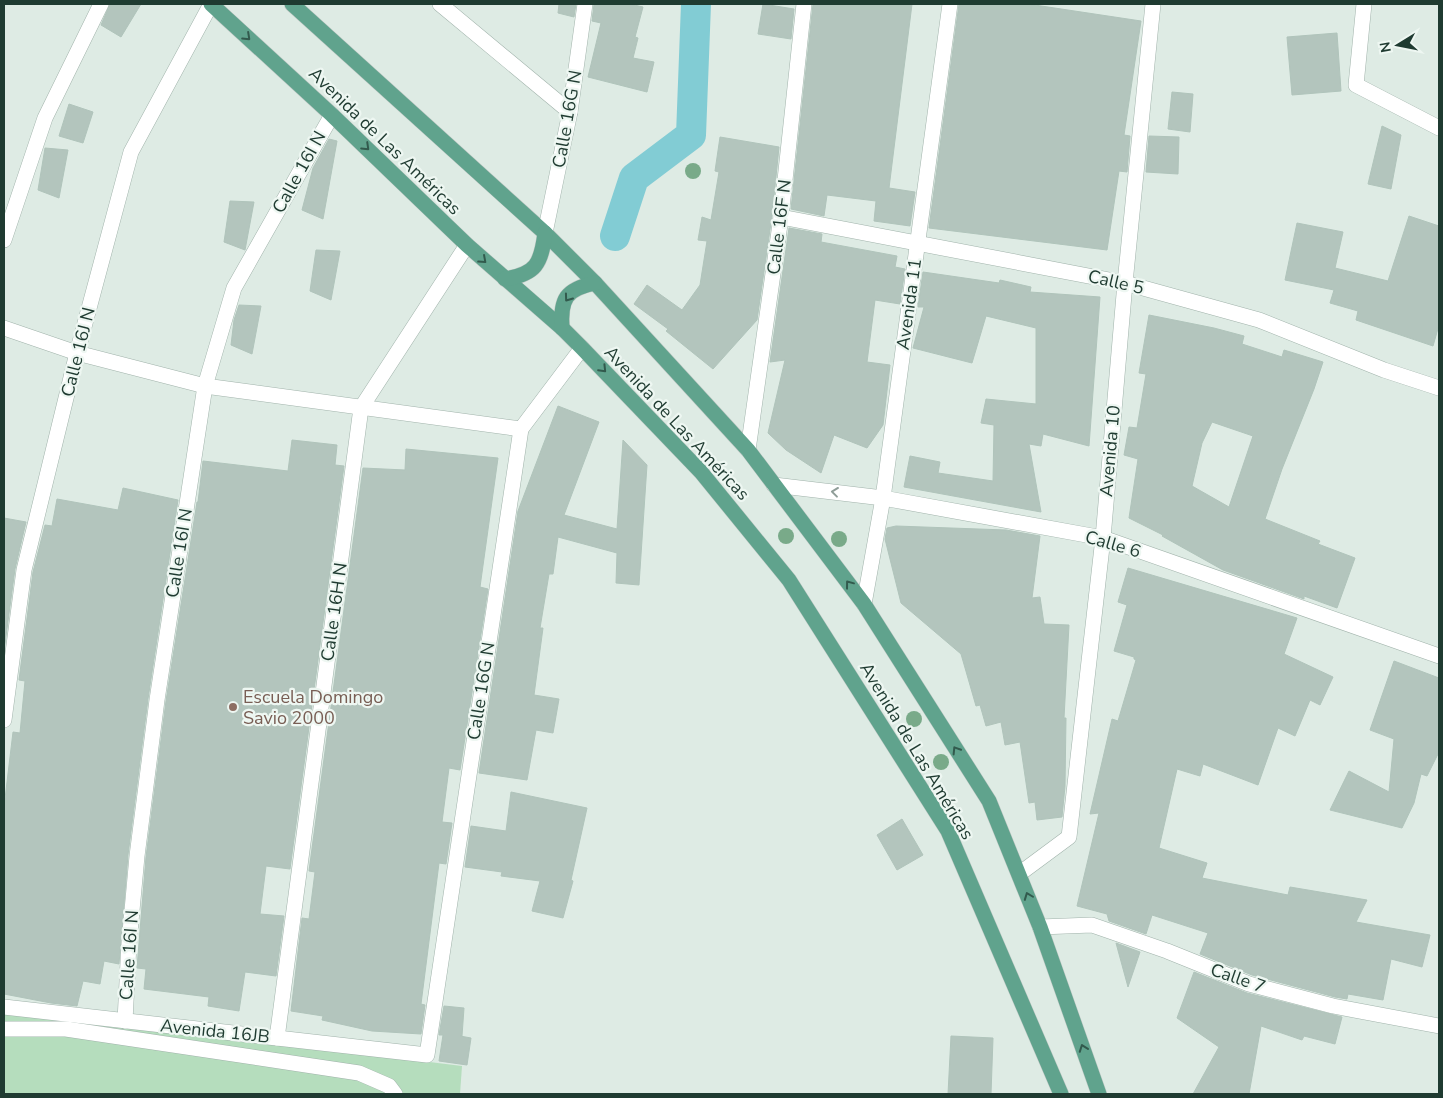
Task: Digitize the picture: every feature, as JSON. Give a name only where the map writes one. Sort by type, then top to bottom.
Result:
[{"type":"main road","name":"Avenida de Las Américas","points":[[211,4],[332,115],[467,245],[562,328],[701,472],[789,580],[948,831],[1061,1094]]},
{"type":"main road","name":"Avenida de Las Américas","points":[[292,4],[545,233],[595,282],[748,450],[864,604],[989,801],[1040,927],[1099,1094]]},
{"type":"main road","points":[[504,279],[522,276],[537,264],[543,248],[545,233]]},
{"type":"main road","points":[[562,328],[561,312],[566,296],[579,286],[595,282]]},
{"type":"street","points":[[4,240],[45,118],[101,4]]},
{"type":"street","name":"Calle 16J N","points":[[4,720],[24,570],[77,354],[131,152],[211,4]]},
{"type":"street","points":[[440,4],[570,112]]},
{"type":"street","name":"Calle 16G N","points":[[545,233],[570,112],[585,4]]},
{"type":"street","name":"Calle 16F N","points":[[748,450],[781,217],[804,4]]},
{"type":"street","name":"Avenida 11","points":[[864,604],[883,498],[950,4]]},
{"type":"street","name":"Avenida 10","points":[[1019,874],[1069,837],[1103,538],[1152,4]]},
{"type":"street","points":[[1364,4],[1356,85],[1439,128]]},
{"type":"street","name":"Calle 16I N","points":[[125,1021],[129,943],[137,856],[157,700],[205,386],[234,288],[332,115]]},
{"type":"street","name":"Calle 5","points":[[781,217],[1125,283],[1259,320],[1384,370],[1439,388]]},
{"type":"street","name":"Calle 16H N","points":[[277,1038],[361,408],[467,245]]},
{"type":"street","points":[[4,328],[77,354],[205,386],[520,429]]},
{"type":"street","name":"Calle 16G N","points":[[427,1055],[520,429],[582,348]]},
{"type":"street","name":"Calle 6","points":[[774,485],[883,498],[1103,538],[1439,656]]},
{"type":"street","name":"Calle 7","points":[[1040,927],[1092,925],[1167,951],[1249,984],[1333,1006],[1439,1026]]},
{"type":"street","name":"Avenida 16JB","points":[[4,1007],[427,1055]]},
{"type":"street","points":[[4,1029],[66,1029],[359,1073],[389,1086],[395,1094]]},
{"type":"green space","points":[[4,1010],[462,1066],[460,1094],[4,1094]]},
{"type":"building","points":[[110,4],[141,4],[121,37],[101,25]]},
{"type":"building","points":[[559,4],[576,4],[574,17],[558,13]]},
{"type":"building","points":[[594,4],[630,4],[643,7],[635,37],[638,38],[633,58],[654,62],[647,92],[588,77],[601,23],[592,21]]},
{"type":"building","points":[[763,4],[794,9],[791,39],[758,34]]},
{"type":"building","points":[[813,4],[912,4],[889,188],[915,192],[910,226],[874,221],[876,201],[827,195],[824,216],[791,209]]},
{"type":"building","points":[[959,4],[1028,4],[1141,21],[1124,135],[1130,136],[1127,172],[1119,171],[1107,250],[929,228]]},
{"type":"building","points":[[1337,33],[1341,91],[1292,95],[1287,37]]},
{"type":"building","points":[[1172,92],[1193,94],[1190,132],[1168,129]]},
{"type":"building","points":[[69,104],[93,112],[83,143],[59,136]]},
{"type":"building","points":[[1382,126],[1401,135],[1391,189],[1368,184]]},
{"type":"building","points":[[1149,136],[1179,137],[1178,174],[1146,172]]},
{"type":"building","points":[[720,137],[779,147],[772,216],[757,320],[713,369],[666,331],[668,329],[634,304],[647,285],[682,310],[700,285],[707,241],[698,240],[702,217],[711,220],[719,172],[715,171]]},
{"type":"building","points":[[329,139],[337,141],[323,219],[302,210],[313,168]]},
{"type":"building","points":[[45,148],[68,150],[59,198],[38,190]]},
{"type":"building","points":[[230,201],[254,202],[245,250],[224,242]]},
{"type":"building","points":[[1409,216],[1439,226],[1439,325],[1433,346],[1356,320],[1358,311],[1330,303],[1334,290],[1285,280],[1297,223],[1343,232],[1335,268],[1388,281]]},
{"type":"building","points":[[789,228],[822,234],[821,242],[897,256],[895,267],[905,269],[900,304],[875,300],[867,362],[890,365],[883,425],[867,448],[834,435],[821,473],[786,450],[768,433],[785,360],[770,362]]},
{"type":"building","points":[[316,250],[340,251],[331,300],[310,291]]},
{"type":"building","points":[[923,272],[999,283],[1000,280],[1031,287],[1030,292],[1100,297],[1089,446],[1043,434],[1041,446],[1029,444],[1041,512],[904,487],[910,456],[940,462],[938,473],[993,481],[994,425],[981,423],[986,399],[1036,404],[1036,328],[986,316],[972,363],[913,348],[924,307],[918,307]]},
{"type":"building","points":[[239,305],[261,306],[252,354],[231,345],[234,320]]},
{"type":"building","points":[[1149,315],[1244,336],[1242,344],[1282,357],[1284,350],[1323,362],[1265,519],[1320,541],[1318,544],[1355,558],[1337,608],[1304,596],[1304,599],[1223,570],[1163,535],[1129,518],[1138,459],[1124,455],[1129,427],[1137,428],[1146,374],[1139,373]],"holes":[[[1212,422],[1253,436],[1229,507],[1192,486],[1202,443]]]},
{"type":"building","points":[[558,406],[599,422],[564,515],[617,529],[623,440],[647,465],[639,585],[616,583],[617,553],[558,537],[553,574],[549,574],[540,628],[543,628],[534,695],[559,699],[553,733],[536,730],[527,780],[479,773],[518,511]]},
{"type":"building","points":[[292,440],[337,445],[335,465],[344,466],[290,869],[266,866],[260,914],[284,916],[276,976],[245,972],[239,1011],[208,1006],[209,997],[144,989],[146,969],[137,968],[146,857],[166,701],[203,461],[288,471]]},
{"type":"building","points":[[406,449],[498,458],[480,587],[488,589],[460,770],[449,768],[442,822],[452,823],[446,864],[439,863],[421,1004],[425,1005],[421,1034],[372,1031],[322,1020],[323,1016],[291,1011],[302,918],[309,919],[315,872],[309,871],[363,468],[405,470]]},
{"type":"building","points":[[123,488],[178,500],[148,699],[128,855],[119,964],[104,961],[100,984],[83,981],[77,1006],[4,994],[4,807],[13,732],[20,733],[25,681],[19,680],[33,572],[45,525],[52,526],[57,499],[118,510]]},
{"type":"building","points":[[4,518],[26,522],[15,569],[4,651]]},
{"type":"building","points":[[896,526],[1006,530],[1040,536],[1032,598],[1040,597],[1044,624],[1069,625],[1064,718],[1066,718],[1065,786],[1062,817],[1037,820],[1035,802],[1029,803],[1020,742],[1005,745],[1001,722],[986,726],[980,705],[976,706],[961,654],[901,603],[885,539],[887,528]]},
{"type":"building","points":[[1128,568],[1297,618],[1284,654],[1333,677],[1320,705],[1310,700],[1295,736],[1278,728],[1258,785],[1203,764],[1200,776],[1177,769],[1159,848],[1207,863],[1202,878],[1288,895],[1290,887],[1367,900],[1356,922],[1430,935],[1422,967],[1391,959],[1383,1000],[1348,994],[1347,999],[1335,997],[1252,975],[1200,954],[1208,933],[1152,915],[1146,934],[1109,921],[1107,914],[1077,906],[1099,813],[1090,814],[1112,719],[1118,721],[1136,660],[1134,657],[1114,651],[1127,605],[1118,602]]},
{"type":"building","points":[[1394,661],[1439,678],[1439,752],[1427,776],[1421,774],[1414,803],[1402,828],[1330,810],[1349,771],[1389,792],[1394,739],[1370,730]]},
{"type":"building","points":[[511,792],[587,808],[571,880],[573,881],[563,918],[532,911],[540,881],[501,876],[502,872],[465,867],[471,826],[506,831]]},
{"type":"building","points":[[902,819],[923,855],[897,870],[877,835]]},
{"type":"building","points":[[1116,943],[1140,952],[1128,987]]},
{"type":"building","points":[[1194,972],[1247,993],[1342,1017],[1335,1044],[1304,1036],[1302,1040],[1261,1026],[1249,1094],[1193,1094],[1219,1047],[1177,1018]]},
{"type":"building","points":[[444,1006],[464,1008],[462,1036],[460,1036],[471,1038],[467,1065],[439,1061],[443,1035],[439,1035]]},
{"type":"building","points":[[951,1036],[993,1038],[991,1094],[948,1094]]},
{"type":"waterway","points":[[615,236],[634,178],[691,135],[696,4]]},
{"type":"place","name":"Escuela Domingo Savio 2000","points":[[233,707]]}]
